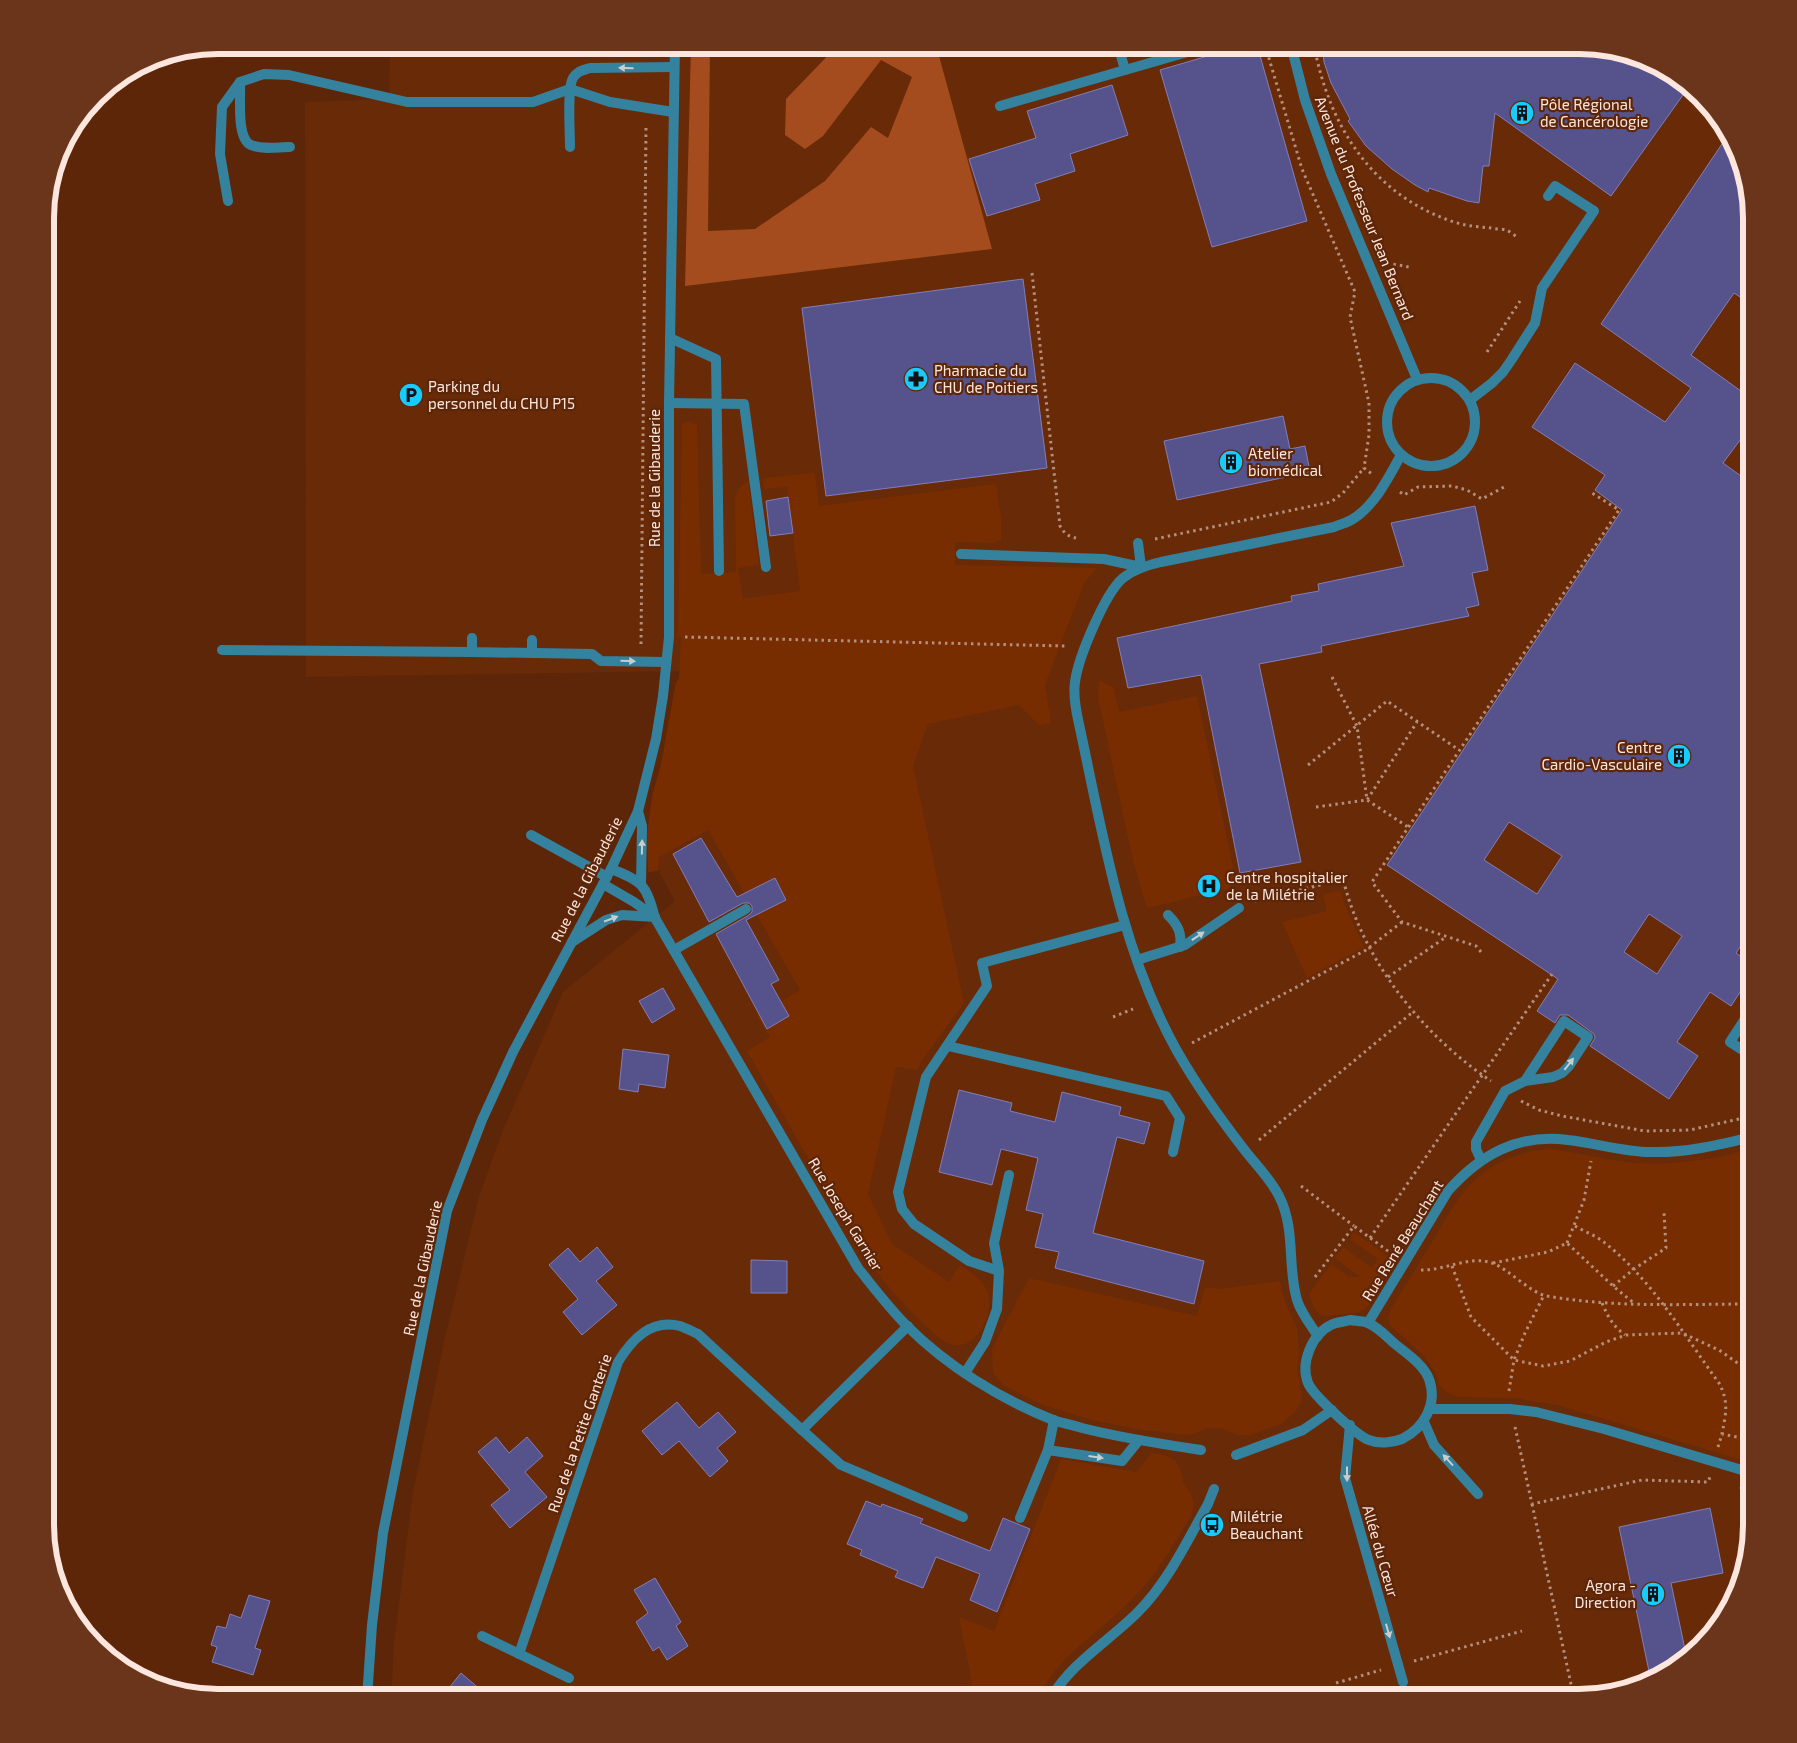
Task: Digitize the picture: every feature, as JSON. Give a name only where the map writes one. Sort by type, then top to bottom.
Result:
[{"type":"street","name":"Rue de la Gibauderie","points":[[368,1689],[372,1625],[383,1533],[448,1211],[482,1120],[501,1077],[607,877],[638,811],[656,738],[663,696],[669,637],[669,403],[675,54]]},
{"type":"street","points":[[1120,54],[1125,70]]},
{"type":"street","points":[[1000,106],[1181,54]]},
{"type":"street","name":"Avenue du Professeur Jean Bernard","points":[[1293,54],[1305,100],[1332,174],[1417,379]]},
{"type":"street","points":[[570,147],[570,89],[573,78],[581,70],[590,68],[674,67]]},
{"type":"street","points":[[228,201],[220,154],[222,107],[240,82],[264,74],[289,75],[407,102],[534,102],[570,89],[610,102],[673,112]]},
{"type":"street","points":[[240,82],[241,127],[243,137],[248,144],[256,147],[290,147]]},
{"type":"street","points":[[1470,400],[1503,372],[1535,323],[1542,288],[1594,211],[1555,186],[1548,196]]},
{"type":"street","points":[[670,338],[716,359],[719,570]]},
{"type":"street","points":[[1441,378],[1453,383],[1470,400],[1475,413],[1475,427],[1472,440],[1464,452],[1454,460],[1440,466],[1427,466],[1413,462],[1401,455],[1390,440],[1386,418],[1390,405],[1396,394],[1405,385],[1417,379],[1441,378]]},
{"type":"street","points":[[669,403],[744,404],[766,567]]},
{"type":"street","points":[[1318,1336],[1297,1302],[1290,1236],[1286,1214],[1279,1196],[1269,1180],[1210,1106],[1177,1051],[1155,1008],[1136,960],[1116,894],[1079,724],[1074,682],[1102,606],[1111,591],[1123,578],[1141,568],[1162,562],[1334,527],[1352,520],[1367,506],[1386,482],[1401,455]]},
{"type":"street","points":[[1138,543],[1141,568]]},
{"type":"street","points":[[961,554],[1104,559],[1141,568]]},
{"type":"street","points":[[472,638],[472,652]]},
{"type":"street","points":[[532,640],[532,653]]},
{"type":"street","points":[[222,650],[532,653],[592,651],[601,661],[666,662]]},
{"type":"street","points":[[638,811],[642,826],[641,884]]},
{"type":"street","points":[[530,835],[607,877],[634,902],[655,917]]},
{"type":"street","points":[[607,877],[628,875],[641,884]]},
{"type":"street","name":"Rue Joseph Garnier","points":[[641,884],[650,900],[655,917],[858,1268],[885,1302],[908,1326],[965,1372],[1009,1400],[1054,1420],[1118,1437],[1201,1450]]},
{"type":"street","points":[[1136,960],[1185,945],[1239,908]]},
{"type":"street","points":[[674,950],[746,909]]},
{"type":"street","points":[[572,942],[606,920],[622,915],[655,917]]},
{"type":"street","points":[[1168,915],[1176,923],[1181,936],[1180,947]]},
{"type":"street","points":[[999,1271],[969,1262],[914,1224],[902,1209],[898,1192],[926,1077],[987,986],[982,964],[1125,926]]},
{"type":"street","points":[[1481,1160],[1476,1149],[1476,1142],[1505,1091],[1525,1081],[1553,1077],[1562,1073],[1569,1066],[1588,1037],[1564,1021],[1525,1081]]},
{"type":"street","points":[[1743,1022],[1730,1042],[1743,1050]]},
{"type":"street","points":[[948,1046],[1166,1096],[1180,1118],[1172,1152]]},
{"type":"street","name":"Rue René Beauchant","points":[[1368,1323],[1448,1191],[1481,1160],[1506,1146],[1529,1140],[1552,1138],[1622,1150],[1650,1152],[1682,1151],[1711,1147],[1743,1139]]},
{"type":"street","points":[[965,1372],[985,1342],[997,1309],[999,1271],[994,1243],[1009,1176]]},
{"type":"street","points":[[1350,1320],[1368,1323],[1419,1364],[1429,1379],[1432,1393],[1430,1409],[1424,1422],[1411,1434],[1398,1441],[1383,1443],[1368,1440],[1319,1398],[1308,1383],[1305,1366],[1309,1349],[1318,1336],[1331,1325],[1350,1320]]},
{"type":"street","name":"Rue de la Petite Ganterie","points":[[519,1654],[618,1362],[628,1346],[642,1333],[662,1325],[681,1326],[698,1334],[840,1465],[963,1517]]},
{"type":"street","points":[[802,1430],[908,1326]]},
{"type":"street","points":[[1430,1409],[1510,1409],[1560,1418],[1743,1470]]},
{"type":"street","points":[[1236,1455],[1303,1430],[1332,1410]]},
{"type":"street","points":[[1020,1518],[1048,1450],[1054,1420]]},
{"type":"street","points":[[1424,1422],[1434,1445],[1478,1494]]},
{"type":"street","name":"Allée du Cœur","points":[[1350,1425],[1346,1478],[1403,1682]]},
{"type":"street","points":[[1048,1450],[1122,1461],[1139,1440]]},
{"type":"street","points":[[1056,1689],[1070,1673],[1138,1612],[1156,1591],[1176,1561],[1208,1504],[1214,1489]]},
{"type":"street","points":[[482,1636],[569,1678]]},
{"type":"path","points":[[1138,543],[1331,502],[1343,494],[1364,468],[1369,435],[1369,403],[1350,317],[1355,292],[1302,169],[1268,54]]},
{"type":"path","points":[[1316,54],[1319,72],[1345,136],[1361,159],[1391,188],[1410,202],[1430,213],[1455,222],[1506,230],[1520,238]]},
{"type":"path","points":[[640,648],[646,108]]},
{"type":"path","points":[[1032,273],[1060,526],[1064,533],[1071,537],[1089,541]]},
{"type":"path","points":[[1488,352],[1494,342]]},
{"type":"path","points":[[1364,468],[1404,495],[1418,487],[1452,486],[1467,490],[1482,499],[1504,487]]},
{"type":"path","points":[[1481,952],[1476,946],[1402,922],[1372,882],[1618,510],[1592,493]]},
{"type":"path","points":[[681,637],[1065,646]]},
{"type":"path","points":[[1332,677],[1357,726],[1367,800]]},
{"type":"path","points":[[1308,765],[1387,701],[1459,750]]},
{"type":"path","points":[[1367,800],[1417,722]]},
{"type":"path","points":[[1316,807],[1367,800],[1408,827]]},
{"type":"path","points":[[1342,874],[1345,891],[1356,918],[1370,947],[1388,977],[1414,1011],[1438,1037],[1483,1076],[1505,1091],[1529,1105],[1562,1116],[1645,1132],[1690,1130],[1743,1118]]},
{"type":"path","points":[[1239,908],[1261,898],[1320,885],[1331,880]]},
{"type":"path","points":[[1177,1051],[1370,947],[1402,922]]},
{"type":"path","points":[[1388,977],[1447,936]]},
{"type":"path","points":[[1370,1238],[1552,974]]},
{"type":"path","points":[[1113,1017],[1133,1009]]},
{"type":"path","points":[[1245,1152],[1414,1011]]},
{"type":"path","points":[[1302,1186],[1370,1238],[1421,1270],[1431,1270],[1471,1261],[1492,1263],[1548,1252],[1567,1244],[1576,1226],[1584,1200],[1594,1144]]},
{"type":"path","points":[[1612,1286],[1666,1248],[1664,1212]]},
{"type":"path","points":[[1315,1277],[1354,1226]]},
{"type":"path","points":[[1532,1504],[1642,1480],[1708,1482],[1722,1434],[1727,1408],[1725,1395],[1718,1383],[1662,1304],[1634,1270],[1605,1242],[1576,1226]]},
{"type":"path","points":[[1567,1244],[1612,1286],[1635,1304]]},
{"type":"path","points":[[1492,1263],[1544,1295],[1602,1303],[1743,1304]]},
{"type":"path","points":[[1452,1266],[1471,1317],[1514,1360],[1543,1366],[1570,1361],[1606,1342],[1626,1335],[1682,1333],[1720,1350],[1743,1366]]},
{"type":"path","points":[[1544,1295],[1514,1360],[1508,1397],[1572,1689]]},
{"type":"path","points":[[1602,1303],[1615,1327],[1626,1335]]},
{"type":"path","points":[[1722,1434],[1743,1438]]},
{"type":"path","points":[[1740,1485],[1743,1500]]},
{"type":"path","points":[[1336,1683],[1522,1631]]},
{"type":"shaded area","name":"Centre hospitalier de la Milétrie","points":[[390,54],[1590,54],[1622,59],[1642,66],[1688,94],[1703,109],[1716,126],[1731,155],[1740,185],[1743,207],[1743,1536],[1738,1568],[1731,1588],[1716,1617],[1688,1649],[1671,1662],[1642,1677],[1612,1686],[1590,1689],[392,1689],[394,1644],[413,1492],[444,1342],[479,1196],[503,1130],[563,992],[675,901],[656,866],[691,762],[689,671],[306,677],[305,102],[389,99]]},
{"type":"shaded area","points":[[691,54],[710,54],[708,231],[755,229],[825,181],[871,127],[888,138],[912,77],[881,60],[823,136],[805,149],[785,135],[786,99],[829,54],[938,54],[992,249],[685,286]]},
{"type":"shaded area","points":[[689,421],[697,425],[701,574],[736,572],[735,498],[743,484],[748,481],[759,565],[738,568],[743,599],[800,591],[787,487],[764,489],[763,478],[815,473],[819,506],[996,484],[1001,518],[1001,540],[992,543],[955,542],[955,565],[1097,568],[1084,583],[1045,685],[1051,723],[1039,725],[1019,705],[928,724],[913,766],[964,1003],[922,1060],[918,1070],[896,1067],[868,1194],[892,1244],[949,1282],[960,1265],[976,1276],[985,1287],[989,1300],[986,1320],[975,1338],[967,1343],[957,1345],[947,1343],[939,1338],[900,1300],[861,1251],[747,1051],[770,1037],[757,1016],[800,990],[708,830],[659,857],[658,871],[648,872],[647,834],[652,796],[661,764],[676,682],[679,679],[681,637],[678,637],[682,424]]},
{"type":"shaded area","points":[[1100,680],[1114,688],[1119,712],[1197,696],[1236,881],[1227,889],[1147,908],[1133,861],[1099,702],[1098,689]]},
{"type":"shaded area","points":[[1340,891],[1364,947],[1307,978],[1282,922],[1327,911],[1323,894]]},
{"type":"shaded area","points":[[1551,1149],[1617,1161],[1658,1164],[1690,1162],[1743,1151],[1743,1460],[1557,1405],[1514,1398],[1458,1397],[1448,1393],[1438,1384],[1436,1373],[1424,1356],[1390,1325],[1388,1317],[1391,1309],[1452,1210],[1472,1183],[1481,1174],[1503,1161],[1527,1152]]},
{"type":"shaded area","points":[[1354,1232],[1393,1260],[1366,1308],[1355,1313],[1329,1316],[1320,1315],[1314,1308],[1309,1294],[1331,1264],[1349,1277],[1360,1277],[1335,1258],[1343,1247],[1372,1268],[1378,1259],[1350,1239]]},
{"type":"shaded area","points":[[1029,1278],[1197,1316],[1205,1287],[1218,1289],[1280,1281],[1284,1299],[1297,1329],[1299,1353],[1297,1366],[1302,1400],[1296,1411],[1281,1424],[1250,1435],[1237,1435],[1222,1428],[1207,1428],[1191,1435],[1141,1430],[1092,1420],[1043,1405],[1003,1385],[993,1373],[992,1349]]},
{"type":"shaded area","points":[[1152,1453],[1169,1457],[1178,1465],[1184,1484],[1192,1496],[1194,1504],[1188,1520],[1156,1572],[1133,1599],[1065,1660],[1042,1689],[970,1689],[972,1683],[959,1617],[994,1631],[1061,1459],[1136,1472]]},
{"type":"building","points":[[1214,54],[1260,54],[1307,221],[1212,247],[1160,70]]},
{"type":"building","points":[[1323,54],[1590,54],[1622,59],[1642,66],[1685,92],[1611,196],[1495,113],[1489,166],[1483,166],[1479,203],[1467,201],[1429,188],[1428,192],[1392,169],[1366,146],[1348,121],[1350,119],[1331,83]]},
{"type":"building","points":[[1112,85],[1128,135],[1070,154],[1075,171],[1035,184],[1040,200],[987,216],[969,159],[1036,138],[1027,111]]},
{"type":"building","name":"Centre Cardio-Vasculaire","points":[[1724,141],[1735,165],[1743,207],[1743,299],[1734,293],[1691,355],[1743,393],[1743,436],[1723,463],[1743,477],[1743,942],[1736,953],[1743,958],[1743,988],[1731,1006],[1710,992],[1677,1042],[1698,1056],[1669,1099],[1590,1046],[1595,1038],[1594,1034],[1568,1015],[1560,1015],[1555,1023],[1537,1011],[1558,979],[1387,865],[1622,510],[1595,490],[1605,475],[1532,427],[1575,363],[1665,422],[1691,388],[1601,324]],"holes":[[[1509,822],[1562,856],[1537,894],[1484,860]],[[1649,914],[1682,936],[1657,974],[1624,952]]]},
{"type":"building","name":"Pharmacie du CHU de Poitiers","points":[[1023,279],[1047,468],[826,496],[802,308]]},
{"type":"building","name":"Atelier biomédical","points":[[1283,416],[1290,449],[1305,446],[1310,472],[1177,500],[1164,441]]},
{"type":"building","points":[[788,497],[793,533],[770,536],[766,501]]},
{"type":"building","points":[[1475,506],[1488,570],[1472,573],[1479,605],[1466,608],[1469,616],[1321,646],[1322,652],[1259,664],[1301,862],[1240,873],[1201,675],[1128,688],[1117,638],[1292,601],[1291,596],[1319,591],[1318,584],[1404,566],[1391,523]]},
{"type":"building","points":[[701,838],[737,897],[775,878],[786,900],[746,920],[779,980],[771,984],[789,1016],[767,1029],[716,934],[749,915],[752,912],[752,906],[749,903],[743,903],[709,922],[673,854]]},
{"type":"building","points":[[663,988],[675,1009],[652,1023],[639,1001]]},
{"type":"building","points":[[623,1049],[669,1055],[665,1088],[639,1084],[638,1092],[619,1089]]},
{"type":"building","points":[[959,1090],[1012,1103],[1010,1111],[1055,1122],[1062,1092],[1121,1107],[1119,1115],[1150,1123],[1144,1144],[1117,1137],[1093,1233],[1204,1261],[1194,1304],[1055,1268],[1059,1252],[1035,1247],[1043,1214],[1026,1210],[1038,1158],[1001,1149],[992,1185],[939,1172]]},
{"type":"building","points":[[597,1247],[613,1267],[596,1281],[617,1305],[582,1335],[563,1312],[578,1299],[549,1265],[568,1248],[580,1262]]},
{"type":"building","points":[[751,1260],[787,1261],[787,1293],[751,1293]]},
{"type":"building","points":[[677,1402],[699,1428],[718,1412],[736,1432],[717,1448],[728,1461],[710,1477],[679,1441],[662,1455],[642,1431]]},
{"type":"building","points":[[496,1437],[509,1453],[527,1437],[543,1456],[525,1472],[547,1497],[510,1528],[491,1505],[510,1490],[478,1452]]},
{"type":"building","points":[[866,1501],[881,1507],[882,1504],[923,1519],[920,1523],[990,1551],[1003,1518],[1030,1529],[997,1612],[970,1600],[980,1574],[936,1557],[923,1588],[895,1577],[898,1571],[860,1555],[862,1550],[847,1544]]},
{"type":"building","name":"Agora - Direction","points":[[1710,1508],[1723,1573],[1671,1583],[1685,1651],[1671,1662],[1649,1673],[1619,1527]]},
{"type":"building","points":[[655,1578],[681,1622],[676,1626],[688,1646],[667,1660],[659,1647],[653,1651],[636,1622],[648,1613],[634,1590]]},
{"type":"building","points":[[249,1595],[270,1601],[255,1648],[261,1650],[253,1675],[212,1662],[217,1647],[211,1645],[217,1626],[226,1628],[230,1614],[241,1618]]},
{"type":"building","points":[[461,1673],[480,1689],[448,1689]]},
{"type":"place","name":"Pôle Régional de Cancérologie","points":[[1522,113]]},
{"type":"place","name":"Pharmacie du CHU de Poitiers","points":[[916,379]]},
{"type":"place","name":"Parking du personnel du CHU P15","points":[[411,395]]},
{"type":"place","name":"Atelier biomédical","points":[[1231,462]]},
{"type":"place","name":"Centre Cardio-Vasculaire","points":[[1679,756]]},
{"type":"place","name":"Centre hospitalier de la Milétrie","points":[[1209,886]]},
{"type":"place","name":"Milétrie Beauchant","points":[[1212,1525]]},
{"type":"place","name":"Agora - Direction","points":[[1653,1594]]}]
